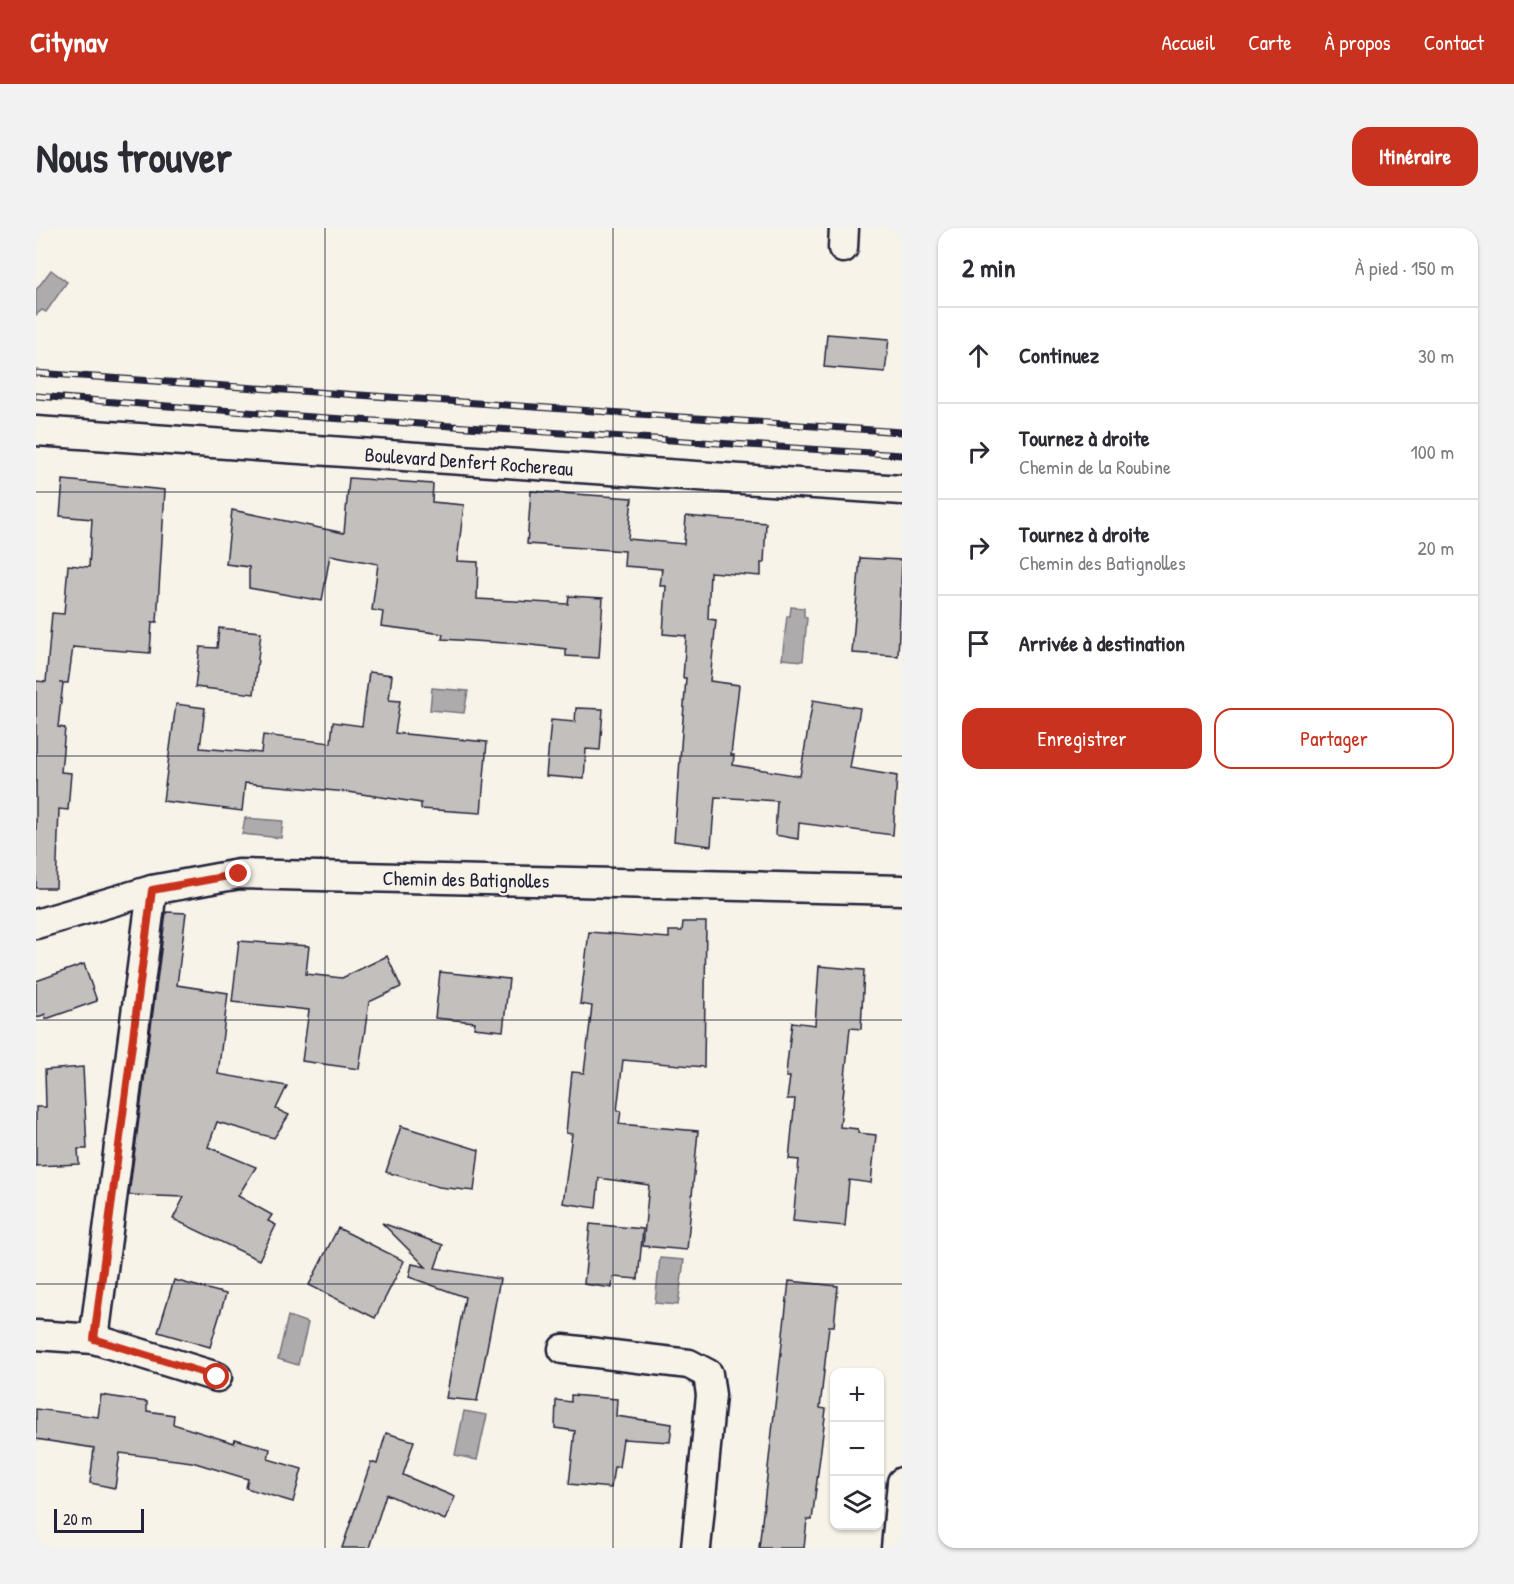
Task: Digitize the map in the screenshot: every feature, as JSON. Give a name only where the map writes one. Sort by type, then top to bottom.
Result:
[{"type":"street","name":"Boulevard Denfert Rochereau","points":[[36,431],[902,490]]},
{"type":"street","name":"Chemin des Batignolles","points":[[36,924],[152,890],[239,874],[902,890]]},
{"type":"street","points":[[94,1339],[152,890]]},
{"type":"street","points":[[36,1335],[94,1339],[217,1377]]},
{"type":"street","points":[[563,1349],[689,1364],[708,1374],[711,1395],[696,1548]]},
{"type":"street","points":[[896,1548],[902,1482]]},
{"type":"shaded area","points":[[51,270],[67,282],[46,312],[42,310],[36,315],[36,290]]},
{"type":"shaded area","points":[[791,607],[804,608],[804,617],[807,618],[803,661],[782,659],[787,616],[790,616]]},
{"type":"shaded area","points":[[432,688],[468,691],[464,713],[430,710]]},
{"type":"shaded area","points":[[245,818],[283,821],[281,838],[242,834]]},
{"type":"shaded area","points":[[660,1258],[684,1260],[678,1305],[655,1303]]},
{"type":"shaded area","points":[[288,1316],[308,1323],[298,1365],[278,1359]]},
{"type":"shaded area","points":[[464,1411],[487,1415],[477,1460],[455,1455]]},
{"type":"building","points":[[827,334],[889,339],[885,372],[824,367]]},
{"type":"building","points":[[349,478],[433,484],[432,502],[464,505],[457,561],[478,562],[477,599],[568,604],[569,596],[603,598],[599,658],[566,656],[566,649],[442,639],[443,634],[381,626],[383,612],[372,610],[378,564],[330,555],[322,601],[249,588],[249,567],[226,564],[232,510],[344,533]]},
{"type":"building","points":[[63,480],[165,490],[157,622],[152,622],[150,653],[73,647],[68,683],[63,683],[58,727],[65,728],[61,772],[71,773],[68,810],[59,809],[56,888],[36,888],[36,681],[46,682],[52,613],[64,614],[68,565],[89,567],[92,519],[60,516]]},
{"type":"building","points":[[531,491],[632,498],[628,539],[684,544],[686,516],[766,523],[761,576],[710,572],[708,619],[716,620],[710,681],[739,685],[731,755],[734,755],[733,765],[800,776],[813,700],[860,708],[850,768],[897,776],[893,835],[799,823],[798,839],[775,835],[777,801],[715,797],[711,846],[674,841],[686,678],[683,678],[686,636],[663,634],[666,586],[660,586],[662,569],[624,566],[625,551],[527,544]]},
{"type":"building","points":[[860,558],[902,560],[898,656],[852,653]]},
{"type":"building","points":[[219,628],[261,632],[254,694],[195,687],[200,647],[217,648]]},
{"type":"building","points":[[369,672],[392,675],[389,700],[400,701],[395,733],[487,742],[481,813],[421,809],[421,803],[348,792],[245,783],[242,811],[163,801],[176,704],[205,708],[200,748],[261,753],[263,735],[331,743],[333,722],[362,726]]},
{"type":"building","points":[[576,708],[603,709],[600,750],[586,749],[584,779],[546,776],[551,720],[575,722]]},
{"type":"building","points":[[166,912],[186,913],[177,985],[228,993],[218,1074],[287,1086],[276,1109],[289,1115],[274,1138],[217,1122],[208,1147],[256,1167],[238,1196],[272,1215],[268,1221],[276,1225],[259,1260],[173,1219],[184,1197],[129,1195]]},
{"type":"building","points":[[683,922],[706,922],[704,1067],[623,1060],[617,1111],[621,1111],[619,1124],[698,1131],[687,1250],[643,1246],[649,1185],[599,1178],[596,1208],[563,1203],[572,1134],[566,1133],[572,1072],[584,1073],[592,1006],[580,1004],[589,932],[669,938],[669,931],[682,931]]},
{"type":"building","points":[[239,941],[309,946],[306,974],[342,978],[387,956],[401,987],[369,1002],[359,1069],[302,1061],[309,1010],[232,1002]]},
{"type":"building","points":[[84,964],[97,1001],[46,1019],[45,1014],[36,1018],[36,981]]},
{"type":"building","points":[[819,966],[864,970],[861,1029],[850,1028],[840,1127],[858,1129],[858,1133],[876,1135],[871,1183],[849,1180],[845,1226],[793,1221],[799,1160],[789,1159],[795,1099],[787,1099],[790,1077],[786,1077],[787,1064],[792,1022],[815,1025]]},
{"type":"building","points":[[440,972],[509,979],[503,1031],[474,1028],[475,1022],[435,1018]]},
{"type":"building","points":[[83,1067],[87,1149],[78,1149],[79,1164],[36,1166],[36,1107],[46,1107],[45,1070]]},
{"type":"building","points":[[401,1126],[479,1150],[474,1191],[439,1187],[386,1172]]},
{"type":"building","points":[[382,1223],[443,1245],[435,1268],[500,1279],[477,1401],[446,1398],[465,1297],[409,1277],[412,1264],[426,1267]]},
{"type":"building","points":[[590,1224],[643,1229],[638,1279],[613,1277],[612,1288],[584,1284]]},
{"type":"building","points":[[338,1228],[404,1261],[375,1318],[309,1285]]},
{"type":"building","points":[[174,1280],[226,1294],[210,1347],[158,1332]]},
{"type":"building","points":[[789,1281],[838,1286],[834,1326],[829,1326],[820,1408],[826,1409],[812,1520],[807,1520],[804,1548],[759,1548]]},
{"type":"building","points":[[101,1395],[147,1402],[147,1411],[174,1415],[173,1424],[234,1443],[235,1439],[270,1449],[268,1459],[302,1469],[293,1502],[246,1488],[248,1479],[192,1462],[120,1453],[115,1488],[90,1483],[94,1448],[36,1439],[36,1409],[98,1417]]},
{"type":"building","points":[[571,1395],[617,1399],[616,1416],[672,1424],[670,1442],[623,1439],[619,1467],[614,1467],[611,1488],[569,1484],[575,1431],[555,1428],[556,1400],[571,1402]]},
{"type":"building","points":[[386,1433],[414,1441],[403,1475],[455,1497],[445,1520],[386,1494],[369,1548],[342,1548],[371,1462],[377,1464]]},
{"type":"railway","points":[[36,373],[902,432]]},
{"type":"railway","points":[[36,396],[298,416],[902,455]]},
{"type":"route","points":[[217,1377],[94,1339],[152,890],[239,874]]}]
